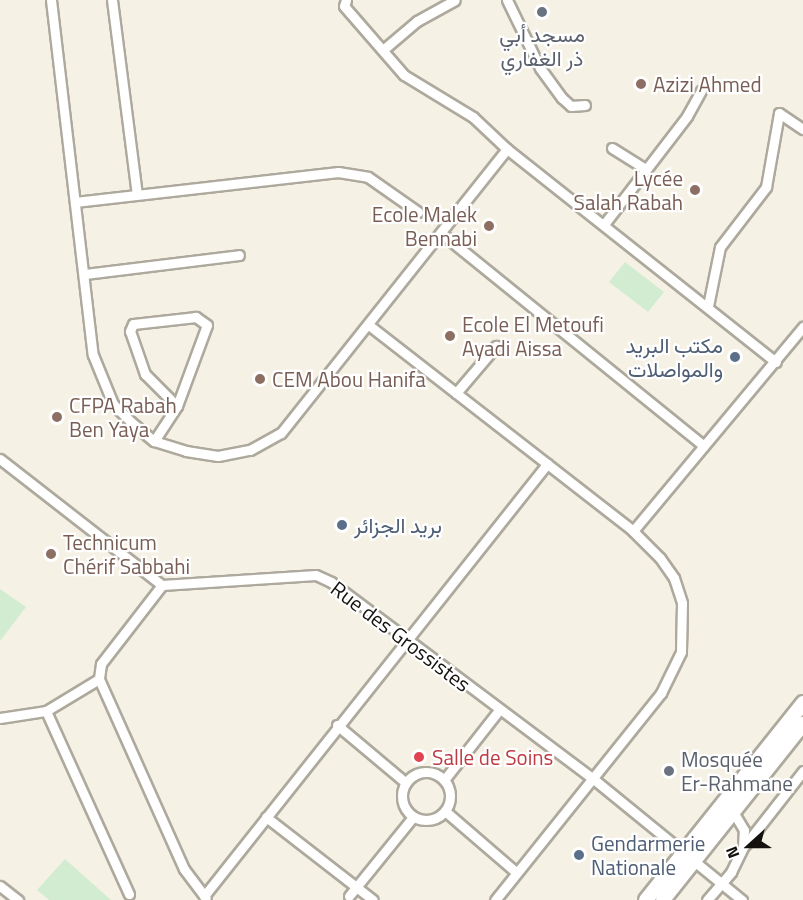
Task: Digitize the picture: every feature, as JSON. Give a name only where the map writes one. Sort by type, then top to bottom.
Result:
[{"type":"main road","points":[[663,900],[689,857],[803,703]]},
{"type":"main road","points":[[646,900],[733,812],[803,724]]},
{"type":"street","points":[[51,0],[93,355],[100,380],[113,404],[154,441],[218,456],[250,450],[281,433],[370,326],[507,149]]},
{"type":"street","points":[[112,0],[137,194]]},
{"type":"street","points":[[346,0],[344,6],[384,49],[404,75],[473,117],[507,149],[605,223],[776,362]]},
{"type":"street","points":[[384,49],[417,21],[455,0]]},
{"type":"street","points":[[507,0],[540,68],[556,91],[571,106],[585,105]]},
{"type":"street","points":[[605,223],[701,91]]},
{"type":"street","points":[[708,306],[720,247],[765,188],[779,113],[803,129]]},
{"type":"street","points":[[612,148],[645,169]]},
{"type":"street","points":[[75,202],[318,172],[356,174],[381,184],[418,212]]},
{"type":"street","points":[[441,233],[704,446]]},
{"type":"street","points":[[85,274],[239,255]]},
{"type":"street","points":[[154,441],[177,406],[207,325],[196,317],[133,324],[130,331],[145,374],[177,406]]},
{"type":"street","points":[[370,326],[633,531],[674,578],[682,603],[681,652],[661,693],[591,777],[495,900]]},
{"type":"street","points":[[633,531],[803,327]]},
{"type":"street","points":[[456,393],[496,346]]},
{"type":"street","points":[[0,459],[162,585],[101,664],[99,679],[184,869],[206,898],[337,725],[547,464]]},
{"type":"street","name":"Rue des Grossistes","points":[[162,585],[316,575],[406,638],[591,777],[742,900]]},
{"type":"street","points":[[0,718],[46,711],[99,679]]},
{"type":"street","points":[[444,780],[499,710]]},
{"type":"street","points":[[46,711],[129,894]]},
{"type":"street","points":[[337,725],[406,783]]},
{"type":"street","points":[[707,900],[722,883],[743,847],[803,771]]},
{"type":"street","points":[[428,772],[444,780],[450,792],[445,811],[434,819],[413,817],[402,802],[406,783],[419,773],[428,772]]},
{"type":"street","points":[[445,811],[516,872]]},
{"type":"street","points":[[733,812],[744,830],[743,847]]},
{"type":"street","points":[[266,817],[373,900]]},
{"type":"street","points":[[349,896],[413,817]]},
{"type":"street","points":[[0,886],[18,900]]},
{"type":"green space","points":[[625,262],[664,292],[648,312],[609,282]]},
{"type":"green space","points":[[0,589],[26,607],[0,641]]},
{"type":"green space","points":[[65,859],[111,900],[49,900],[37,890]]},
{"type":"place","name":"مسجد أبي ذر الغفاري","points":[[542,12]]},
{"type":"place","name":"Azizi Ahmed","points":[[641,84]]},
{"type":"place","name":"Lycée Salah Rabah","points":[[695,190]]},
{"type":"place","name":"Ecole Malek Bennabi","points":[[489,226]]},
{"type":"place","name":"Ecole El Metoufi Ayadi Aissa","points":[[450,336]]},
{"type":"place","name":"مكتب البريد والمواصلات","points":[[735,357]]},
{"type":"place","name":"CEM Abou Hanifa","points":[[260,379]]},
{"type":"place","name":"CFPA Rabah Ben Yaya","points":[[57,417]]},
{"type":"place","name":"بريد الجزائر","points":[[342,525]]},
{"type":"place","name":"Technicum Chérif Sabbahi","points":[[51,554]]},
{"type":"place","name":"Salle de Soins","points":[[419,757]]},
{"type":"place","name":"Mosquée Er-Rahmane","points":[[669,771]]},
{"type":"place","name":"Gendarmerie Nationale","points":[[579,855]]}]
